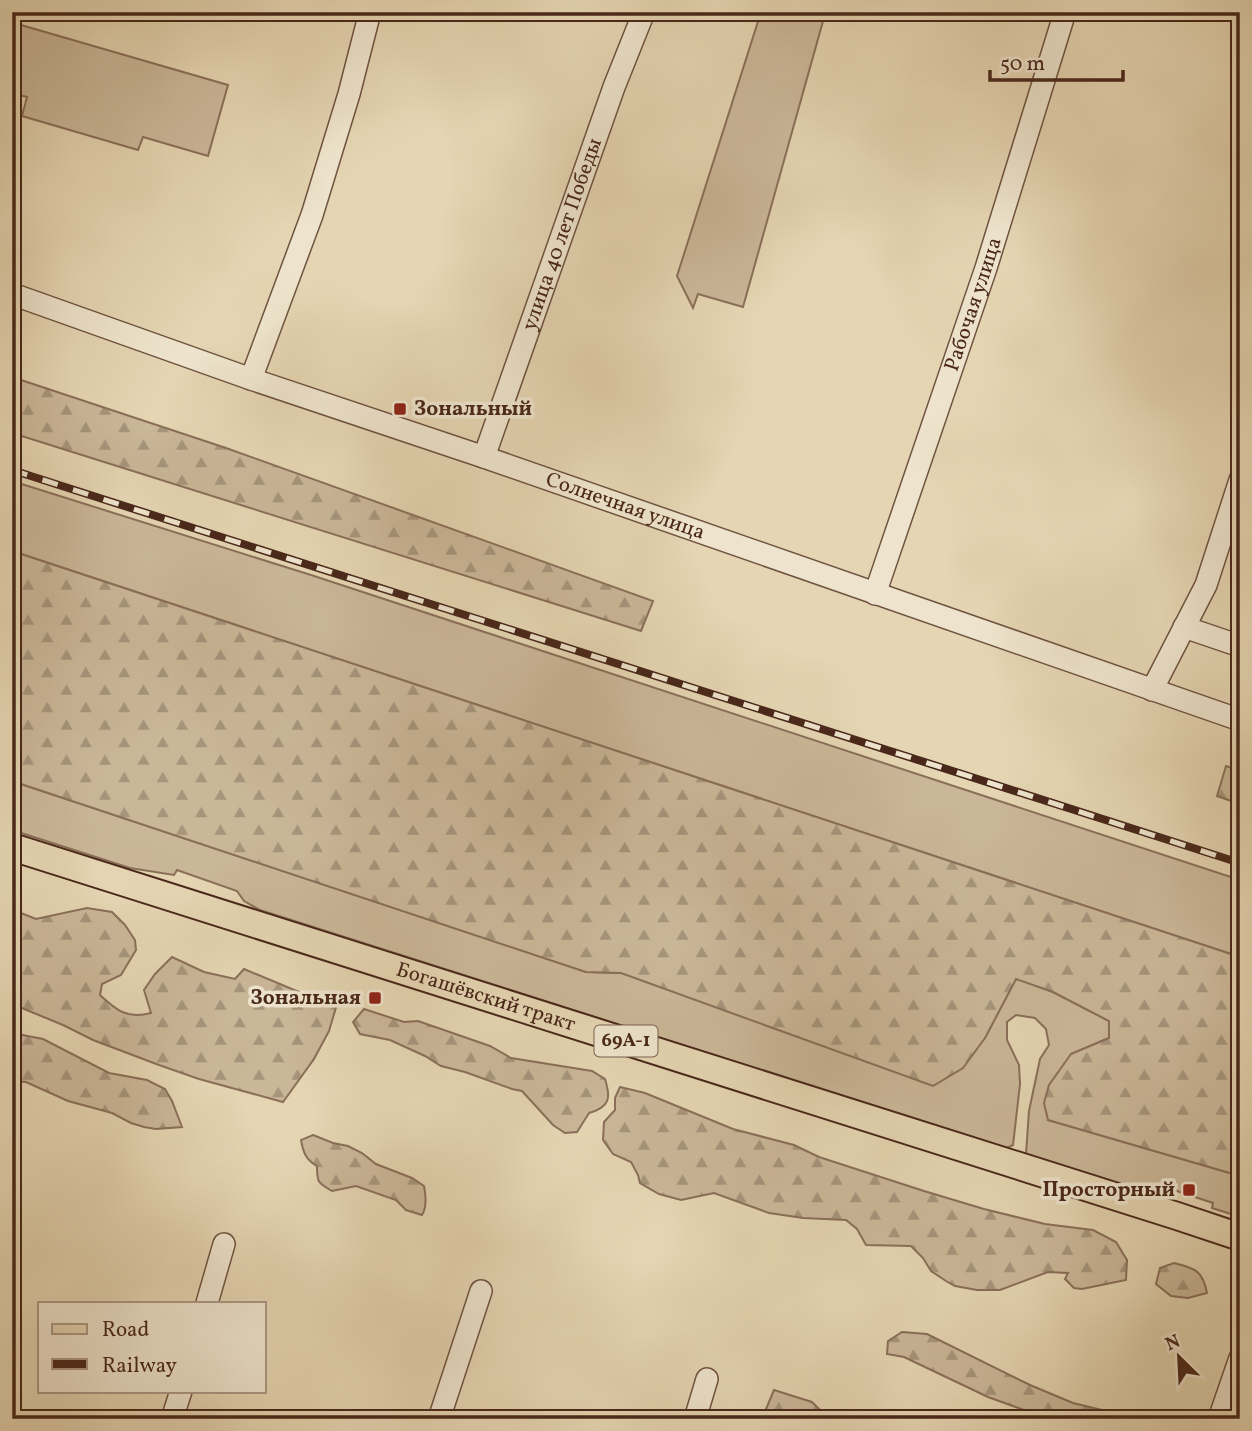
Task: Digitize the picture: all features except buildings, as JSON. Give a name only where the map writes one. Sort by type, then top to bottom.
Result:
[{"type":"main road","name":"Богашёвский тракт","points":[[12,847],[1240,1237]]},
{"type":"street","points":[[251,379],[312,215],[349,94],[370,12]]},
{"type":"street","name":"улица 40 лет Победы","points":[[484,457],[614,87],[644,12]]},
{"type":"street","name":"Рабочая улица","points":[[875,594],[986,268],[1065,12]]},
{"type":"street","name":"Солнечная улица","points":[[12,295],[1240,720]]},
{"type":"street","points":[[1152,690],[1206,585],[1240,480]]},
{"type":"street","points":[[1184,627],[1240,646]]},
{"type":"street","points":[[207,1302],[224,1244]]},
{"type":"street","points":[[439,1419],[481,1291]]},
{"type":"street","points":[[1219,1419],[1240,1358]]},
{"type":"street","points":[[695,1419],[707,1379]]},
{"type":"street","points":[[172,1419],[180,1392]]},
{"type":"green space","points":[[761,12],[825,14],[743,307],[698,294],[693,308],[677,276]]},
{"type":"green space","points":[[21,25],[228,85],[208,156],[143,137],[138,150],[22,116],[27,97],[12,93],[12,31],[19,32]]},
{"type":"green space","points":[[12,377],[226,448],[653,601],[641,631],[12,433]]},
{"type":"green space","points":[[12,481],[311,575],[1240,880],[1240,957],[12,551]]},
{"type":"green space","points":[[12,551],[1240,957],[1240,1176],[1048,1120],[1044,1103],[1049,1085],[1071,1054],[1109,1038],[1109,1021],[1053,992],[1016,979],[985,1038],[963,1068],[933,1086],[621,973],[586,972],[12,781]]},
{"type":"green space","points":[[1226,766],[1240,771],[1240,804],[1217,796]]},
{"type":"green space","points":[[12,781],[586,972],[621,973],[985,1038],[1016,978],[1053,992],[1109,1021],[1109,1038],[1071,1054],[1048,1120],[1240,1176],[1240,1217],[1212,1208],[1213,1203],[1168,1188],[1165,1193],[1109,1183],[1026,1154],[1029,1111],[1040,1059],[1049,1045],[1046,1029],[1035,1018],[1016,1015],[1007,1022],[1007,1040],[1019,1065],[1020,1084],[1013,1145],[1005,1148],[260,910],[244,901],[237,891],[177,870],[174,875],[130,868],[12,830]]},
{"type":"green space","points":[[12,908],[36,919],[87,908],[112,912],[135,940],[136,950],[121,975],[102,984],[100,995],[123,1012],[135,1015],[151,1013],[144,990],[172,957],[204,972],[235,979],[244,969],[311,997],[323,993],[333,996],[337,1004],[329,1031],[314,1059],[283,1102],[199,1079],[93,1040],[12,1004]]},
{"type":"green space","points":[[364,1009],[404,1022],[418,1021],[490,1046],[511,1058],[592,1071],[605,1079],[607,1101],[601,1108],[589,1113],[577,1132],[565,1133],[553,1125],[522,1091],[441,1066],[390,1040],[360,1034],[353,1022]]},
{"type":"green space","points":[[12,1033],[43,1039],[109,1073],[147,1080],[165,1089],[182,1127],[144,1127],[112,1113],[68,1101],[26,1082],[12,1081]]},
{"type":"green space","points":[[620,1087],[645,1093],[733,1129],[794,1145],[819,1157],[924,1191],[1045,1224],[1093,1230],[1116,1242],[1127,1260],[1126,1280],[1082,1289],[1074,1288],[1065,1279],[1068,1273],[1048,1272],[1000,1290],[955,1286],[931,1271],[911,1246],[866,1245],[857,1229],[846,1220],[769,1213],[714,1193],[681,1200],[659,1194],[640,1183],[631,1162],[613,1154],[603,1140],[604,1122],[615,1110],[615,1098]]},
{"type":"green space","points":[[313,1135],[348,1146],[376,1164],[412,1178],[424,1186],[426,1201],[422,1215],[406,1210],[396,1200],[356,1186],[332,1191],[324,1186],[319,1182],[317,1166],[304,1152],[301,1140]]},
{"type":"green space","points":[[1174,1263],[1197,1272],[1207,1293],[1188,1298],[1171,1296],[1156,1284],[1160,1268]]},
{"type":"green space","points":[[902,1332],[927,1334],[1030,1385],[1073,1403],[1127,1419],[1059,1419],[988,1397],[904,1357],[887,1354],[888,1341]]},
{"type":"green space","points":[[774,1390],[812,1402],[829,1419],[757,1419],[764,1414]]},
{"type":"railway","points":[[12,470],[1240,863]]},
{"type":"place","name":"Зональный","points":[[400,409]]},
{"type":"place","name":"Зональная","points":[[375,998]]},
{"type":"place","name":"Просторный","points":[[1189,1190]]}]
